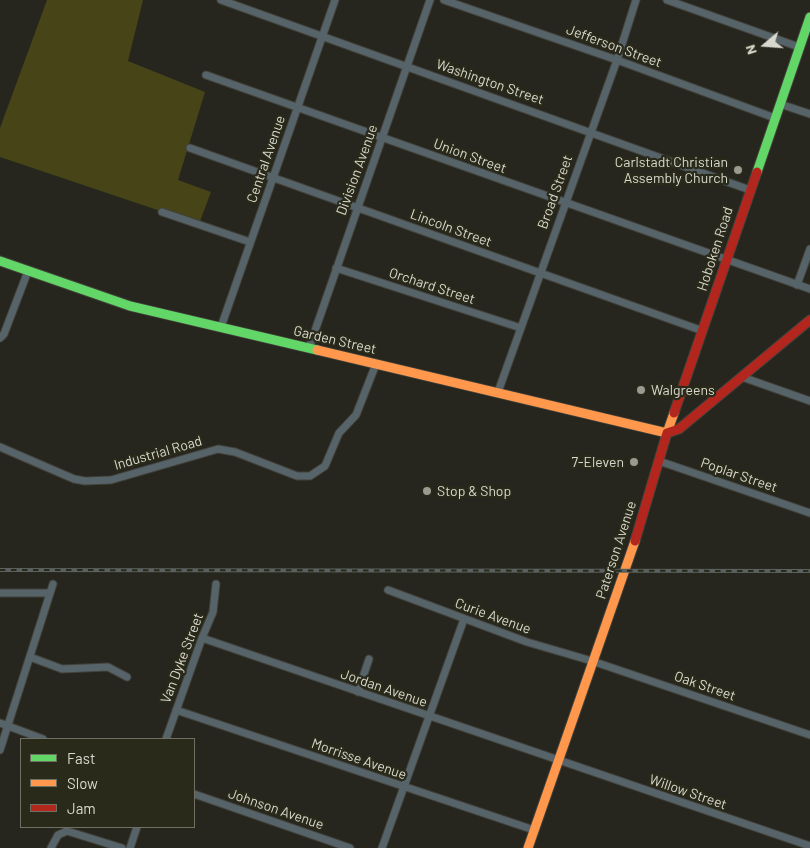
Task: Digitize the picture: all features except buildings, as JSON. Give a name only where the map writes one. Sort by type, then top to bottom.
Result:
[{"type":"street","name":"Washington Street","points":[[221,0],[591,131],[750,190]]},
{"type":"street","name":"Central Avenue","points":[[222,327],[335,0]]},
{"type":"street","name":"Division Avenue","points":[[309,348],[356,208],[430,0]]},
{"type":"street","name":"Jefferson Street","points":[[444,0],[617,60],[774,118]]},
{"type":"street","name":"Broad Street","points":[[498,392],[538,274],[617,60],[636,0]]},
{"type":"street","points":[[667,0],[799,47]]},
{"type":"street","name":"Hoboken Road","points":[[667,433],[810,17]]},
{"type":"street","name":"Union Street","points":[[206,75],[725,261],[810,289]]},
{"type":"street","points":[[780,104],[810,114]]},
{"type":"street","name":"Lincoln Street","points":[[190,148],[538,274],[703,331]]},
{"type":"street","points":[[162,212],[250,242]]},
{"type":"street","points":[[797,285],[810,249]]},
{"type":"street","name":"Garden Street","points":[[0,261],[130,306],[667,433]]},
{"type":"street","name":"Orchard Street","points":[[336,268],[521,328]]},
{"type":"street","points":[[0,338],[4,334],[28,271]]},
{"type":"street","points":[[667,433],[679,429],[810,320]]},
{"type":"street","name":"Industrial Road","points":[[0,447],[85,482],[111,480],[218,449],[236,452],[297,476],[310,476],[325,466],[339,433],[356,415],[376,364]]},
{"type":"street","points":[[742,377],[810,401]]},
{"type":"street","name":"Paterson Avenue","points":[[528,848],[634,544],[667,433]]},
{"type":"street","name":"Poplar Street","points":[[659,461],[810,513]]},
{"type":"street","points":[[0,750],[3,724],[30,657],[53,584]]},
{"type":"street","name":"Van Dyke Street","points":[[166,738],[213,612],[216,584]]},
{"type":"street","name":"Curie Avenue","points":[[388,590],[527,642],[592,661]]},
{"type":"street","points":[[0,593],[50,593]]},
{"type":"street","points":[[382,848],[427,716],[464,619]]},
{"type":"street","name":"Jordan Avenue","points":[[202,638],[559,761]]},
{"type":"street","points":[[30,657],[62,669],[108,667],[127,677]]},
{"type":"street","points":[[358,692],[369,659]]},
{"type":"street","name":"Oak Street","points":[[592,661],[810,735]]},
{"type":"street","name":"Morrisse Avenue","points":[[176,710],[534,830]]},
{"type":"street","points":[[3,724],[40,738]]},
{"type":"street","name":"Willow Street","points":[[559,761],[810,846]]},
{"type":"street","name":"Johnson Avenue","points":[[195,794],[350,848]]},
{"type":"street","points":[[130,848],[137,828]]},
{"type":"street","points":[[51,848],[58,835],[67,831],[122,848]]},
{"type":"shaded area","points":[[47,0],[143,0],[128,61],[205,92],[178,180],[211,192],[199,224],[0,157],[0,128]]},
{"type":"railway","points":[[0,570],[810,571]]},
{"type":"traffic: fast","points":[[757,172],[810,17]]},
{"type":"traffic: fast","points":[[0,261],[130,306],[317,350]]},
{"type":"traffic: slow","points":[[317,350],[667,433],[674,413]]},
{"type":"traffic: slow","points":[[528,848],[635,541]]},
{"type":"traffic: jam","points":[[674,413],[757,172]]},
{"type":"traffic: jam","points":[[635,541],[667,433],[679,429],[810,320]]},
{"type":"place","name":"Carlstadt Christian Assembly Church","points":[[738,170]]},
{"type":"place","name":"Walgreens","points":[[641,390]]},
{"type":"place","name":"7-Eleven","points":[[634,462]]},
{"type":"place","name":"Stop & Shop","points":[[427,491]]}]
